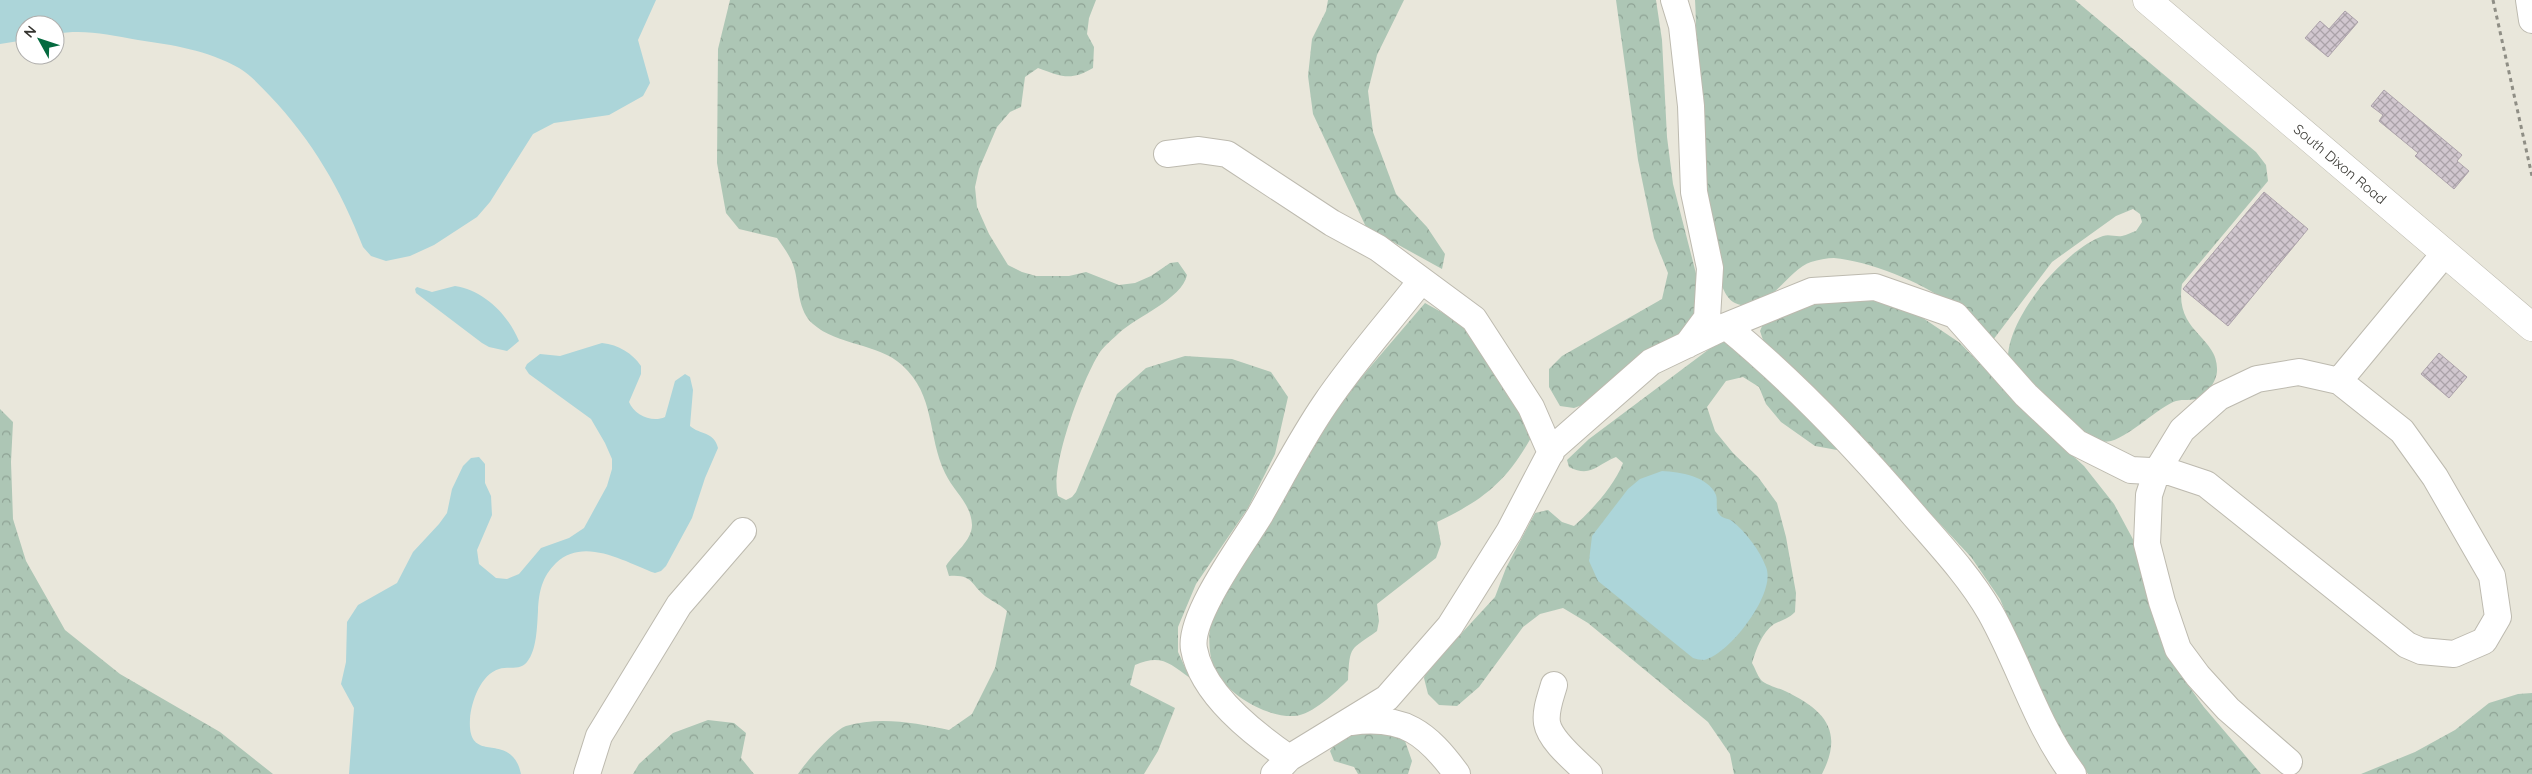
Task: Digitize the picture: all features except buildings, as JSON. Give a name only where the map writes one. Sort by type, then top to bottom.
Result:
[{"type":"main road","name":"South Dixon Road","points":[[2147,0],[2532,327]]},
{"type":"lane","points":[[1674,0],[1682,26],[1691,106],[1694,192],[1710,268],[1706,318],[1686,345]]},
{"type":"lane","points":[[2529,0],[2532,20]]},
{"type":"lane","points":[[1167,154],[1199,150],[1227,154],[1332,223],[1378,248],[1474,319],[1531,407],[1551,454]]},
{"type":"lane","points":[[2340,381],[2445,253]]},
{"type":"lane","points":[[1421,281],[1325,404],[1254,526],[1219,577],[1199,622],[1194,648],[1210,684],[1223,704],[1257,736],[1282,766],[1387,698],[1450,626],[1509,532],[1553,448],[1651,362],[1726,326],[1812,291],[1875,287],[1955,316],[2026,396],[2077,443],[2131,470],[2157,471],[2170,472],[2206,484],[2407,645],[2421,651],[2454,654],[2484,641],[2498,617],[2492,576],[2435,477],[2402,431],[2340,381],[2299,372],[2257,379],[2220,397],[2182,430],[2157,471],[2149,495],[2147,544],[2162,602],[2178,648],[2198,676],[2228,709],[2289,762]]},
{"type":"lane","points":[[1726,326],[1747,343],[1849,442],[1949,554],[1989,611],[2034,710],[2073,774]]},
{"type":"lane","points":[[587,774],[599,736],[679,605],[743,531]]},
{"type":"lane","points":[[1554,684],[1548,706],[1547,724],[1559,745],[1589,774]]},
{"type":"lane","points":[[1349,722],[1374,719],[1400,723],[1439,750],[1457,774]]},
{"type":"path","points":[[2493,0],[2532,176]]},
{"type":"green space","points":[[730,0],[1096,0],[1089,18],[1087,34],[1094,47],[1093,68],[1078,75],[1066,76],[1038,68],[1025,77],[1021,107],[1010,112],[997,127],[979,169],[975,187],[977,207],[989,234],[1008,265],[1022,272],[1036,276],[1069,276],[1086,272],[1119,285],[1135,283],[1151,276],[1170,263],[1178,262],[1187,275],[1177,292],[1168,300],[1119,333],[1100,352],[1085,382],[1069,423],[1058,465],[1058,496],[1066,500],[1076,492],[1117,394],[1146,368],[1185,356],[1232,359],[1271,372],[1288,397],[1275,454],[1248,508],[1196,584],[1178,627],[1178,652],[1190,678],[1170,664],[1158,660],[1135,665],[1130,685],[1175,708],[1158,751],[1144,774],[798,774],[828,740],[846,726],[872,721],[885,721],[911,723],[949,730],[972,714],[995,668],[1007,611],[982,594],[968,579],[949,576],[946,566],[969,536],[972,525],[971,517],[969,510],[949,480],[939,459],[926,403],[913,377],[902,365],[881,352],[834,337],[813,324],[804,313],[792,262],[777,238],[739,229],[726,213],[717,163],[718,49]]},
{"type":"green space","points":[[1328,0],[1404,0],[1377,55],[1368,91],[1373,132],[1396,194],[1427,227],[1445,254],[1442,269],[1366,227],[1313,114],[1308,76],[1312,39],[1326,11]]},
{"type":"green space","points":[[1616,0],[1656,0],[1662,40],[1667,137],[1673,184],[1701,293],[1695,314],[1686,328],[1596,400],[1574,408],[1560,406],[1549,387],[1549,369],[1562,356],[1662,299],[1668,273],[1654,238],[1638,160]]},
{"type":"green space","points":[[1695,0],[2075,0],[2256,152],[2266,165],[2268,181],[2182,284],[2181,300],[2184,313],[2216,359],[2217,375],[2208,391],[2199,398],[2179,400],[2169,404],[2119,438],[2111,441],[2098,441],[2084,435],[2069,425],[2041,397],[2008,358],[2010,342],[2017,324],[2041,287],[2072,255],[2088,244],[2103,236],[2122,236],[2136,231],[2142,222],[2140,214],[2133,209],[2116,216],[2052,262],[1993,340],[1938,295],[1910,280],[1863,263],[1848,260],[1831,258],[1811,262],[1793,274],[1776,291],[1757,304],[1746,306],[1735,303],[1722,287],[1713,255],[1706,212],[1699,111]]},
{"type":"green space","points":[[1857,294],[1914,312],[1960,343],[2039,425],[2084,466],[2114,504],[2135,543],[2162,632],[2178,671],[2203,706],[2261,774],[2088,774],[2068,746],[2043,702],[2000,599],[1971,557],[1915,497],[1765,346],[1760,331],[1765,319],[1773,313]]},
{"type":"green space","points":[[1425,303],[1470,328],[1511,387],[1532,436],[1523,452],[1493,488],[1468,506],[1437,522],[1441,544],[1436,558],[1377,604],[1379,621],[1377,631],[1353,650],[1348,680],[1324,702],[1302,715],[1284,716],[1261,709],[1249,703],[1229,688],[1215,670],[1210,652],[1210,620],[1313,438],[1353,387]]},
{"type":"green space","points":[[1724,338],[1838,445],[1837,450],[1815,446],[1781,422],[1766,404],[1759,387],[1743,377],[1726,381],[1707,407],[1715,431],[1733,453],[1758,477],[1777,503],[1786,537],[1796,593],[1795,612],[1770,627],[1763,636],[1752,663],[1763,682],[1799,698],[1820,714],[1827,724],[1831,734],[1831,746],[1822,774],[1734,774],[1730,754],[1708,722],[1588,623],[1563,608],[1540,614],[1523,627],[1479,687],[1457,706],[1439,705],[1428,694],[1424,678],[1427,666],[1447,649],[1495,597],[1506,568],[1535,513],[1548,510],[1562,522],[1574,526],[1602,497],[1623,463],[1616,457],[1593,469],[1583,471],[1569,467],[1567,460],[1589,439]]},
{"type":"green space","points":[[0,409],[13,422],[11,462],[13,519],[26,561],[65,630],[120,674],[220,732],[273,774],[0,774]]},
{"type":"green space","points":[[2532,693],[2532,774],[2361,774],[2415,752],[2455,730],[2489,703],[2518,694]]},
{"type":"green space","points":[[708,720],[734,723],[746,733],[741,758],[754,774],[633,774],[639,764],[673,733]]},
{"type":"green space","points":[[1357,730],[1380,730],[1405,741],[1412,761],[1408,774],[1358,774],[1354,767],[1334,761],[1330,751],[1337,741]]},
{"type":"water","points":[[0,0],[656,0],[638,40],[650,83],[643,96],[609,115],[554,123],[533,134],[490,202],[477,217],[434,245],[410,256],[386,261],[371,256],[363,247],[335,186],[299,130],[251,77],[227,62],[177,46],[96,33],[65,33],[65,15],[15,15],[15,42],[0,44]]},
{"type":"water","points":[[455,286],[475,292],[485,298],[501,313],[519,341],[507,351],[489,347],[416,293],[415,289],[417,287],[432,292]]},
{"type":"water","points":[[602,343],[624,350],[634,357],[641,366],[641,374],[629,402],[635,411],[644,417],[660,419],[665,417],[675,381],[685,374],[690,377],[693,390],[690,426],[710,436],[718,448],[705,478],[692,518],[666,566],[661,571],[655,573],[618,558],[592,551],[567,555],[551,568],[544,579],[540,591],[536,638],[530,657],[524,665],[502,668],[487,677],[478,690],[471,712],[471,734],[475,742],[482,746],[500,749],[508,753],[516,760],[521,774],[349,774],[354,708],[341,684],[346,662],[347,622],[358,605],[397,583],[413,552],[447,513],[452,489],[463,466],[471,458],[479,457],[485,464],[485,483],[491,496],[492,515],[477,550],[479,564],[496,578],[507,579],[519,574],[541,548],[569,538],[584,528],[607,486],[612,469],[612,459],[591,419],[529,374],[525,368],[527,364],[540,354],[560,356]]},
{"type":"water","points":[[1662,471],[1693,476],[1707,483],[1716,495],[1719,514],[1732,521],[1747,536],[1766,567],[1768,578],[1764,592],[1758,607],[1749,621],[1726,647],[1714,656],[1704,660],[1693,658],[1598,581],[1589,561],[1592,536],[1628,489],[1640,479]]}]
